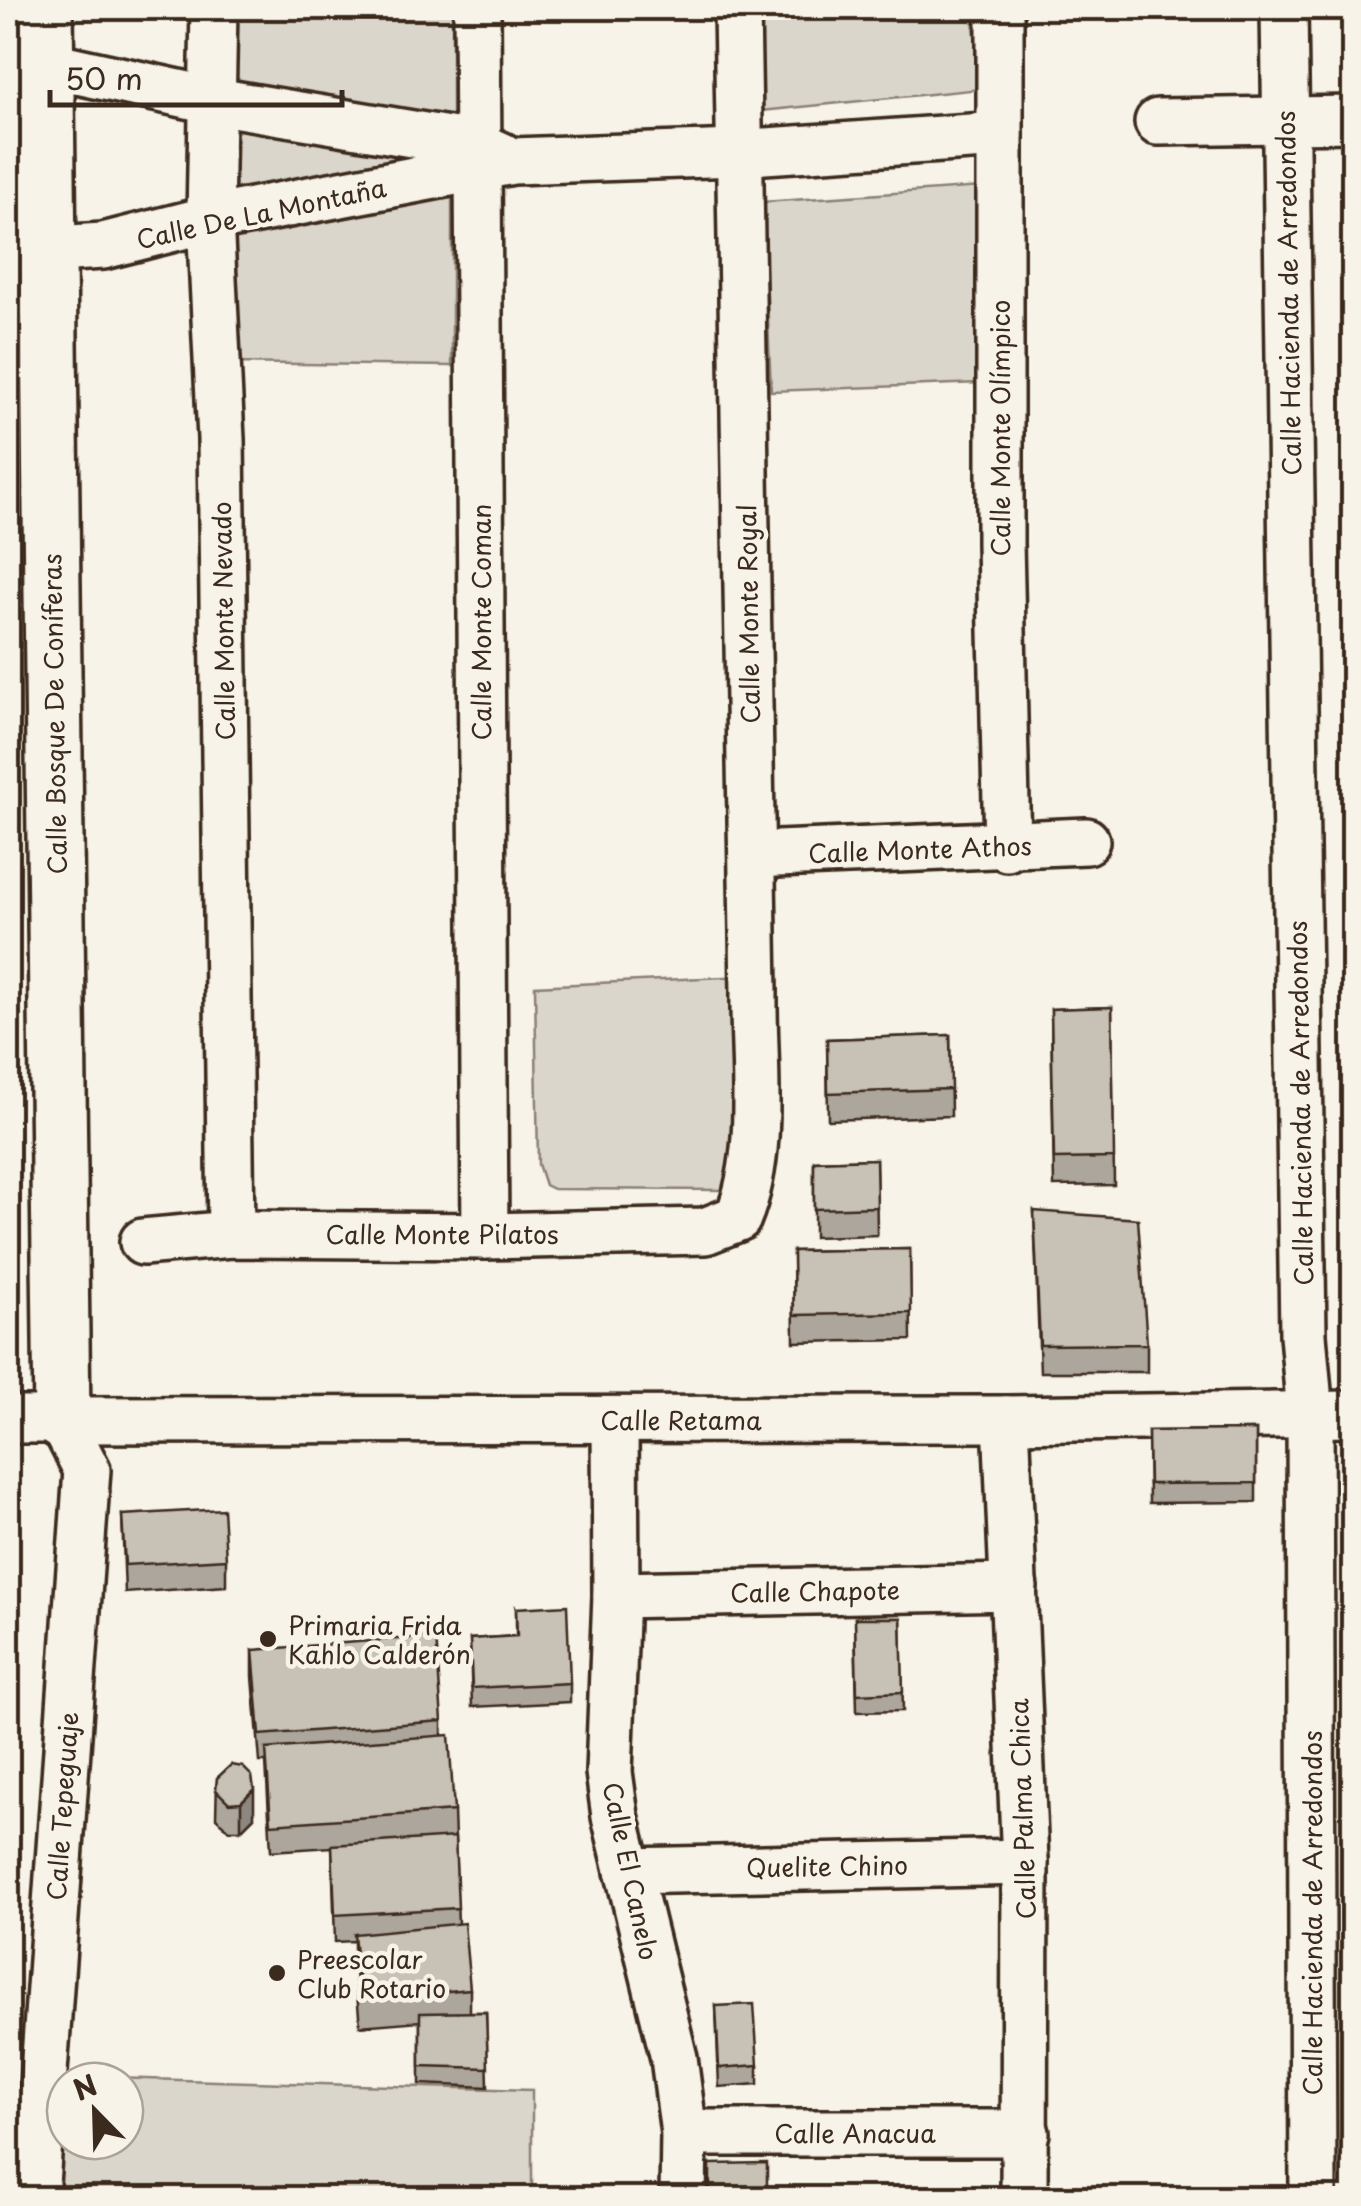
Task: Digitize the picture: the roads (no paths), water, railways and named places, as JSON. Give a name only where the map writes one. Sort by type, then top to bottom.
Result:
[{"type":"street","name":"Calle Bosque De Coníferas","points":[[45,8],[46,64],[28,251],[62,1421]]},
{"type":"street","name":"Calle Monte Nevado","points":[[214,8],[216,101],[210,218],[221,439],[231,1234]]},
{"type":"street","name":"Calle Monte Coman","points":[[477,8],[490,158],[485,1236]]},
{"type":"street","name":"Calle Monte Royal","points":[[737,8],[753,855],[753,1156],[748,1195],[738,1218]]},
{"type":"street","name":"Calle Monte Olímpico","points":[[1000,8],[1000,543],[1007,848]]},
{"type":"street","name":"Calle Hacienda de Arredondos","points":[[1284,8],[1303,1334],[1331,1414],[1313,2198]]},
{"type":"street","name":"Calle De La Montaña","points":[[46,64],[490,158]]},
{"type":"street","points":[[1158,122],[1354,119]]},
{"type":"street","name":"Calle De La Montaña","points":[[28,251],[104,246],[210,218],[490,158],[737,153],[1000,135]]},
{"type":"street","name":"Calle Monte Athos","points":[[753,855],[1007,848],[1086,841]]},
{"type":"street","name":"Calle Monte Pilatos","points":[[143,1242],[231,1234],[485,1236],[705,1230],[738,1218]]},
{"type":"street","name":"Calle Retama","points":[[8,1420],[1006,1420],[1331,1414]]},
{"type":"street","name":"Calle El Canelo","points":[[614,1420],[616,1595],[609,1772],[628,1871],[674,2058],[684,2133],[682,2198]]},
{"type":"street","name":"Calle Palma Chica","points":[[1006,1420],[1025,1862],[1024,2198]]},
{"type":"street","name":"Calle Tepeguaje","points":[[35,2198],[86,1470],[62,1421]]},
{"type":"street","name":"Calle Chapote","points":[[616,1595],[1014,1588]]},
{"type":"street","name":"Quelite Chino","points":[[628,1871],[1025,1862]]},
{"type":"street","name":"Calle Anacua","points":[[684,2133],[1026,2133]]},
{"type":"place","name":"Primaria Frida Kahlo Calderón","points":[[268,1639]]},
{"type":"place","name":"Preescolar Club Rotario","points":[[277,1973]]}]
